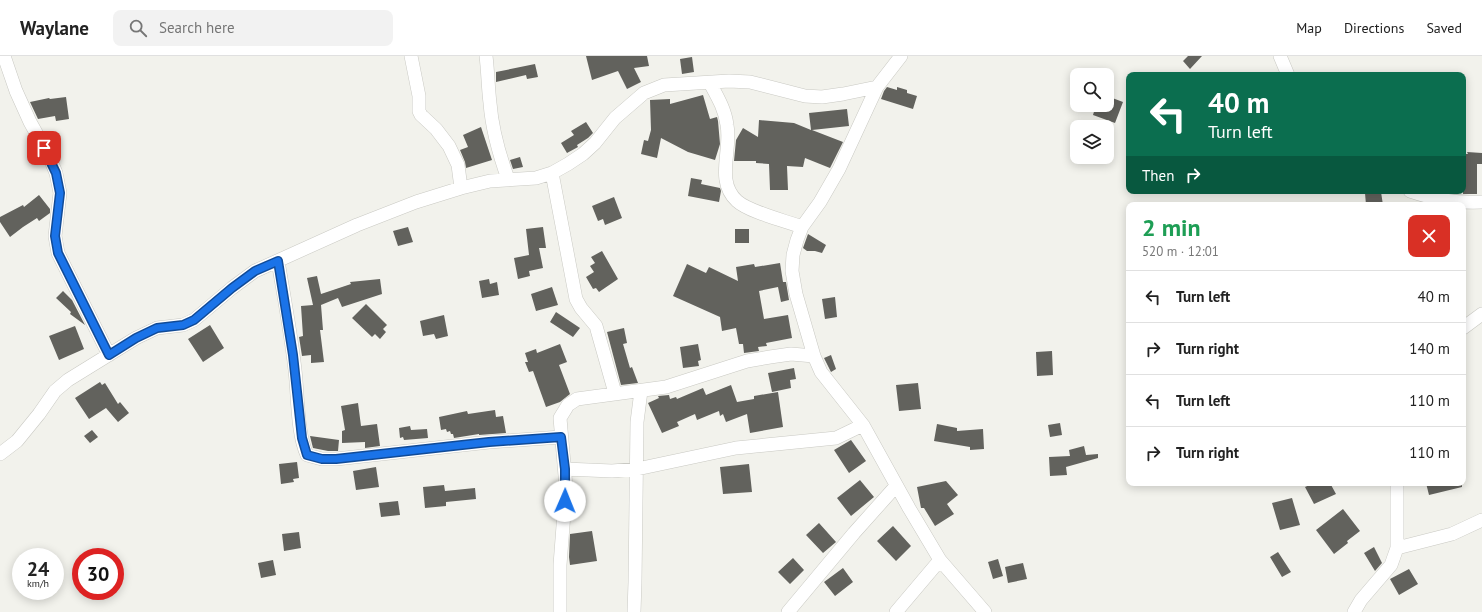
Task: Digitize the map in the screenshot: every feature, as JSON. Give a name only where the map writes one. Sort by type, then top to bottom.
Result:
[{"type":"street","points":[[4,56],[16,91],[56,173],[60,193],[55,236],[58,253],[109,355]]},
{"type":"street","points":[[411,56],[419,96],[419,111],[421,115],[436,128],[449,146],[458,165],[461,188]]},
{"type":"street","points":[[486,56],[489,102],[493,126],[499,152],[508,179]]},
{"type":"street","points":[[901,56],[877,87],[839,169],[820,202],[802,226],[795,248],[792,271],[796,294],[814,356],[821,372],[863,426],[896,486],[940,560],[985,612]]},
{"type":"street","points":[[1280,56],[1287,72]]},
{"type":"street","points":[[0,454],[17,441],[55,391],[68,380],[136,338],[157,328],[183,325],[194,320],[255,271],[356,225],[416,202],[490,181],[536,178],[552,173],[583,154],[595,143],[616,118],[644,93],[664,85],[710,83],[750,82],[805,96],[843,94],[877,87]]},
{"type":"street","points":[[710,83],[723,107],[728,126],[725,173],[728,191],[738,202],[752,210],[802,226]]},
{"type":"street","points":[[552,173],[576,299],[581,308],[596,326],[615,393]]},
{"type":"street","points":[[1420,194],[1447,202]]},
{"type":"street","points":[[1466,203],[1482,202]]},
{"type":"street","points":[[278,261],[293,355],[302,438],[307,455],[322,459],[336,459],[489,442],[561,437]]},
{"type":"street","points":[[1466,326],[1482,314]]},
{"type":"street","points":[[560,612],[560,566],[564,514],[565,469],[560,418],[568,405],[577,399],[666,387],[747,361],[791,354],[814,356]]},
{"type":"street","points":[[634,612],[637,422],[641,391]]},
{"type":"street","points":[[565,469],[612,471],[637,469],[736,448],[836,438],[863,426]]},
{"type":"street","points":[[788,612],[854,533],[896,486]]},
{"type":"street","points":[[1354,612],[1391,565],[1397,548],[1397,486]]},
{"type":"street","points":[[1397,548],[1452,534],[1482,520]]},
{"type":"street","points":[[896,612],[940,560]]},
{"type":"building","points":[[586,56],[647,56],[649,66],[634,68],[641,82],[627,89],[618,71],[592,80]]},
{"type":"building","points":[[1188,56],[1202,56],[1190,69],[1183,61]]},
{"type":"building","points":[[692,57],[694,72],[682,74],[680,59]]},
{"type":"building","points":[[535,64],[538,77],[527,79],[526,75],[496,82],[496,72]]},
{"type":"building","points":[[887,87],[897,90],[897,87],[907,90],[907,93],[917,96],[913,109],[881,99]]},
{"type":"building","points":[[703,95],[710,119],[717,117],[718,121],[720,144],[715,160],[688,152],[661,138],[657,158],[641,154],[644,140],[648,141],[651,130],[650,100],[670,99],[670,104]]},
{"type":"building","points":[[66,97],[69,119],[56,121],[55,116],[38,119],[30,102],[49,98]]},
{"type":"building","points":[[1114,99],[1123,102],[1115,123],[1114,120],[1107,120],[1093,115],[1094,112],[1114,112]]},
{"type":"building","points":[[847,109],[849,126],[812,130],[843,142],[830,168],[805,158],[803,167],[787,166],[788,190],[770,190],[769,164],[756,163],[756,161],[734,161],[736,140],[743,128],[758,137],[759,120],[794,123],[811,130],[809,113]]},
{"type":"building","points":[[586,122],[593,133],[577,145],[578,147],[567,153],[561,143],[574,135],[571,131]]},
{"type":"building","points":[[481,127],[492,160],[466,168],[460,150],[468,147],[463,135]]},
{"type":"building","points":[[1467,152],[1482,153],[1482,164],[1477,164],[1477,194],[1466,194],[1466,154],[1468,154]]},
{"type":"building","points":[[520,157],[523,167],[513,169],[510,160]]},
{"type":"building","points":[[691,178],[702,180],[701,184],[720,188],[721,191],[719,202],[688,196]]},
{"type":"building","points":[[1365,194],[1381,194],[1383,202],[1366,202]]},
{"type":"building","points":[[39,195],[50,209],[50,213],[39,221],[37,218],[10,237],[0,222],[0,217],[23,205],[24,207]]},
{"type":"building","points":[[614,197],[622,218],[605,225],[603,219],[598,221],[592,206]]},
{"type":"building","points":[[408,227],[413,242],[398,246],[393,231]]},
{"type":"building","points":[[543,227],[546,248],[539,248],[543,268],[529,271],[530,276],[518,279],[514,258],[529,255],[526,229]]},
{"type":"building","points":[[735,229],[749,229],[749,243],[735,243]]},
{"type":"building","points":[[808,234],[826,245],[822,253],[807,251],[803,248]]},
{"type":"building","points":[[602,251],[618,279],[599,292],[596,288],[593,289],[586,277],[594,272],[590,266],[595,263],[591,257]]},
{"type":"building","points":[[780,263],[783,282],[786,282],[789,300],[781,302],[778,287],[759,291],[764,319],[788,315],[792,338],[766,343],[767,346],[758,347],[759,351],[744,353],[743,344],[739,344],[736,328],[722,331],[720,317],[673,296],[687,264],[706,273],[709,267],[738,281],[736,267],[754,264],[755,267]]},
{"type":"building","points":[[317,276],[321,294],[351,284],[350,282],[380,279],[382,294],[342,307],[338,298],[321,305],[323,330],[320,330],[324,362],[311,363],[311,355],[302,356],[299,337],[303,336],[301,306],[313,305],[307,278]]},
{"type":"building","points":[[489,279],[490,284],[497,282],[499,295],[482,298],[479,281]]},
{"type":"building","points":[[552,287],[558,305],[536,311],[531,294]]},
{"type":"building","points":[[63,291],[72,300],[85,325],[70,314],[71,312],[56,298]]},
{"type":"building","points":[[835,297],[837,317],[825,319],[822,299]]},
{"type":"building","points":[[366,304],[387,325],[383,329],[386,332],[380,339],[375,334],[372,337],[352,318]]},
{"type":"building","points":[[556,312],[580,328],[573,337],[550,322]]},
{"type":"building","points":[[444,315],[448,336],[436,339],[434,334],[423,336],[420,321]]},
{"type":"building","points":[[210,325],[224,348],[203,362],[188,339]]},
{"type":"building","points":[[75,326],[84,349],[59,360],[49,336]]},
{"type":"building","points":[[624,328],[627,343],[623,344],[630,368],[632,367],[638,383],[621,385],[607,332]]},
{"type":"building","points":[[560,344],[567,362],[559,365],[570,394],[560,402],[546,407],[533,371],[529,372],[525,362],[528,362],[525,353],[536,349],[537,353]]},
{"type":"building","points":[[698,344],[701,360],[698,361],[699,366],[683,368],[680,347]]},
{"type":"building","points":[[1052,351],[1053,375],[1037,376],[1036,352]]},
{"type":"building","points":[[831,355],[836,369],[831,372],[824,358]]},
{"type":"building","points":[[794,368],[796,379],[790,380],[791,388],[772,392],[768,373]]},
{"type":"building","points":[[100,382],[102,385],[105,383],[118,404],[120,402],[129,413],[118,422],[106,408],[89,419],[75,398]]},
{"type":"building","points":[[918,383],[921,409],[899,411],[896,385]]},
{"type":"building","points":[[731,385],[737,402],[754,399],[754,396],[778,392],[783,427],[750,433],[747,414],[726,422],[723,414],[720,416],[719,411],[697,420],[695,414],[677,422],[679,426],[662,433],[648,403],[659,398],[658,396],[669,395],[670,399],[676,397],[677,399],[703,388],[706,395]]},
{"type":"building","points":[[358,403],[361,426],[377,424],[380,446],[365,448],[365,442],[342,443],[342,431],[345,430],[341,406]]},
{"type":"building","points":[[495,410],[496,417],[503,416],[506,433],[479,434],[454,438],[450,431],[447,432],[446,429],[441,430],[439,417],[467,411],[468,414]]},
{"type":"building","points":[[1060,423],[1062,435],[1050,437],[1048,425]]},
{"type":"building","points":[[937,424],[957,428],[957,431],[983,429],[984,449],[970,450],[970,447],[934,441]]},
{"type":"building","points":[[410,426],[411,430],[427,429],[428,438],[404,440],[403,437],[400,438],[399,428]]},
{"type":"building","points":[[92,430],[98,437],[90,443],[84,436]]},
{"type":"building","points":[[310,436],[339,440],[338,451],[313,448]]},
{"type":"building","points":[[851,440],[866,461],[849,473],[834,450]]},
{"type":"building","points":[[1084,446],[1086,455],[1098,454],[1098,458],[1066,467],[1067,475],[1050,476],[1049,457],[1070,456],[1069,450]]},
{"type":"building","points":[[297,462],[299,478],[293,479],[294,482],[281,484],[279,464]]},
{"type":"building","points":[[749,464],[752,492],[723,494],[720,467]]},
{"type":"building","points":[[376,467],[379,487],[356,490],[353,471]]},
{"type":"building","points":[[860,480],[874,497],[851,516],[837,498]]},
{"type":"building","points":[[946,481],[958,495],[947,504],[954,514],[935,526],[924,508],[921,508],[917,487]]},
{"type":"building","points":[[444,485],[445,491],[475,488],[476,499],[446,502],[446,506],[425,508],[423,487]]},
{"type":"building","points":[[1332,486],[1336,494],[1314,504],[1305,487]]},
{"type":"building","points":[[1427,486],[1462,486],[1462,487],[1429,495]]},
{"type":"building","points":[[1292,498],[1300,525],[1280,530],[1272,503]]},
{"type":"building","points":[[398,501],[400,515],[381,517],[379,503]]},
{"type":"building","points":[[1343,509],[1360,531],[1334,554],[1316,530]]},
{"type":"building","points":[[819,523],[836,542],[823,553],[806,535]]},
{"type":"building","points":[[893,526],[911,546],[896,561],[877,541]]},
{"type":"building","points":[[592,531],[597,561],[570,565],[570,534]]},
{"type":"building","points":[[299,532],[301,548],[284,551],[282,534]]},
{"type":"building","points":[[1374,547],[1382,563],[1375,571],[1364,553]]},
{"type":"building","points":[[1278,552],[1291,572],[1282,577],[1270,557]]},
{"type":"building","points":[[793,558],[804,570],[790,584],[778,572]]},
{"type":"building","points":[[998,559],[1003,576],[993,579],[988,562]]},
{"type":"building","points":[[273,560],[276,575],[261,578],[258,563]]},
{"type":"building","points":[[1023,563],[1027,579],[1008,583],[1005,567]]},
{"type":"building","points":[[843,568],[853,582],[835,596],[824,582]]},
{"type":"building","points":[[1409,569],[1418,584],[1399,595],[1390,579]]},
{"type":"route","points":[[44,148],[56,173],[60,193],[55,236],[58,253],[109,355],[136,338],[157,328],[183,325],[194,320],[255,271],[278,261],[289,324],[302,438],[307,455],[322,459],[336,459],[489,442],[561,437],[565,469],[565,501]]}]
